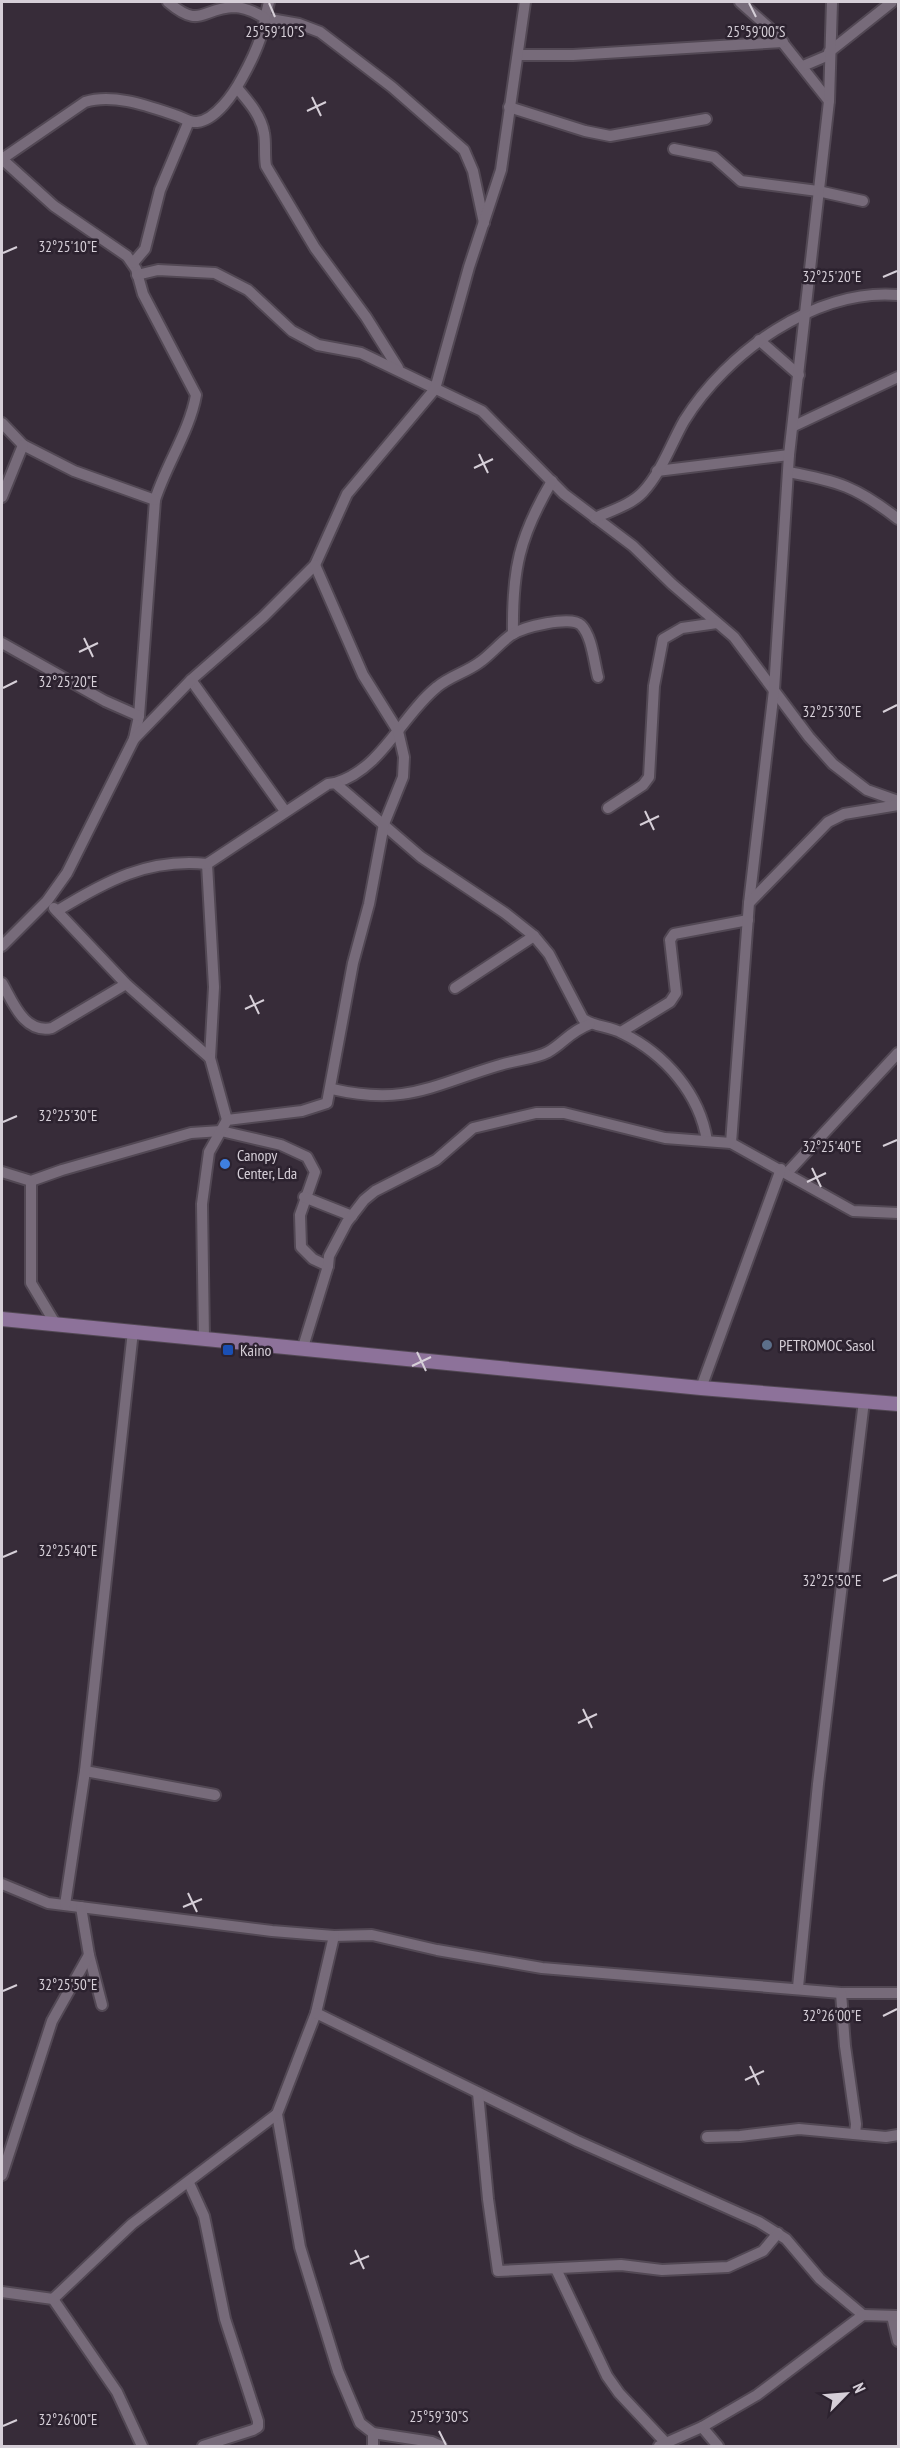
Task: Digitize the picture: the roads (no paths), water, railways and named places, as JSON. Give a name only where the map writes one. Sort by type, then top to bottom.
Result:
[{"type":"main road","points":[[2,1319],[701,1388],[898,1404]]},
{"type":"street","points":[[168,2],[190,16],[205,16],[234,7],[251,10],[265,18],[299,24],[320,33],[392,87],[464,150],[473,171],[484,223]]},
{"type":"street","points":[[2,946],[47,901],[67,873],[134,739],[139,716],[155,500],[163,475],[189,418],[196,395],[143,294],[133,263],[121,252],[54,206],[2,159],[85,102],[99,98],[109,98],[159,110],[189,121],[204,120],[217,111],[237,88],[258,42],[269,2]]},
{"type":"street","points":[[134,739],[191,680],[263,617],[315,565],[347,495],[435,389],[469,267],[501,170],[525,2]]},
{"type":"street","points":[[740,2],[783,42],[829,101]]},
{"type":"street","points":[[731,1143],[749,903],[774,690],[789,455],[807,314],[829,101],[832,2]]},
{"type":"street","points":[[803,66],[829,53],[892,2]]},
{"type":"street","points":[[518,55],[573,55],[783,42]]},
{"type":"street","points":[[237,88],[253,106],[264,133],[263,151],[266,166],[315,248],[366,317],[398,368]]},
{"type":"street","points":[[509,107],[585,132],[610,136],[706,119]]},
{"type":"street","points":[[133,263],[145,249],[160,190],[189,121]]},
{"type":"street","points":[[674,149],[714,157],[741,181],[818,191],[863,201]]},
{"type":"street","points":[[137,275],[158,270],[214,273],[248,290],[292,330],[318,345],[361,353],[398,368],[435,389],[482,411],[564,495],[633,546],[734,637],[833,764],[867,790],[898,801]]},
{"type":"street","points":[[595,518],[633,500],[643,492],[685,420],[704,394],[731,364],[759,340],[828,304],[861,297],[898,295]]},
{"type":"street","points":[[759,340],[799,375]]},
{"type":"street","points":[[794,426],[898,377]]},
{"type":"street","points":[[2,423],[22,445],[74,471],[155,500]]},
{"type":"street","points":[[2,497],[22,445]]},
{"type":"street","points":[[657,471],[789,455]]},
{"type":"street","points":[[788,472],[843,484],[863,494],[898,519]]},
{"type":"street","points":[[513,634],[512,590],[520,546],[532,514],[552,481]]},
{"type":"street","points":[[227,1120],[302,1111],[327,1103],[332,1089],[353,963],[369,904],[384,824],[403,777],[404,757],[398,730],[363,675],[315,565]]},
{"type":"street","points":[[57,911],[123,876],[152,865],[184,862],[207,864],[328,784],[354,775],[370,762],[435,688],[479,662],[513,634],[525,629],[570,621],[580,624],[587,638],[598,677]]},
{"type":"street","points":[[608,808],[643,785],[649,777],[654,686],[663,639],[681,628],[717,623]]},
{"type":"street","points":[[2,643],[105,701],[139,716]]},
{"type":"street","points":[[191,680],[285,811]]},
{"type":"street","points":[[335,783],[421,857],[505,913],[534,936],[549,954],[576,1009],[590,1024],[621,1032],[657,1057],[687,1086],[705,1125],[707,1141]]},
{"type":"street","points":[[749,903],[828,822],[844,814],[898,806]]},
{"type":"street","points":[[204,1338],[202,1204],[209,1152],[227,1120],[210,1058],[214,987],[207,864]]},
{"type":"street","points":[[47,901],[126,984],[210,1058]]},
{"type":"street","points":[[621,1032],[669,1002],[676,993],[670,940],[674,934],[748,920]]},
{"type":"street","points":[[455,988],[534,936]]},
{"type":"street","points":[[2,983],[26,1023],[44,1030],[52,1028],[126,984]]},
{"type":"street","points":[[332,1089],[375,1096],[413,1094],[446,1085],[502,1064],[546,1053],[572,1031],[590,1024]]},
{"type":"street","points":[[701,1388],[784,1171],[898,1053]]},
{"type":"street","points":[[303,1347],[329,1256],[352,1216],[375,1191],[436,1160],[464,1134],[496,1121],[536,1113],[564,1113],[665,1138],[731,1143],[853,1211],[898,1213]]},
{"type":"street","points":[[2,1172],[31,1181],[191,1133],[221,1131],[281,1146],[307,1157],[315,1172],[304,1197],[300,1215],[301,1247],[313,1259],[328,1266]]},
{"type":"street","points":[[31,1181],[31,1283],[55,1323]]},
{"type":"street","points":[[304,1197],[352,1216]]},
{"type":"street","points":[[65,1905],[85,1771],[133,1331]]},
{"type":"street","points":[[798,1987],[818,1784],[864,1401]]},
{"type":"street","points":[[85,1771],[216,1796]]},
{"type":"street","points":[[2,1884],[36,1899],[65,1905],[272,1931],[334,1936],[390,1937],[437,1950],[542,1968],[798,1987],[842,1993],[898,1993]]},
{"type":"street","points":[[81,1907],[89,1955],[102,2005]]},
{"type":"street","points":[[53,2299],[118,2237],[277,2114],[316,2013],[334,1936]]},
{"type":"street","points":[[2,2175],[52,2021],[89,1955]]},
{"type":"street","points":[[842,1993],[844,2046],[856,2124],[855,2134]]},
{"type":"street","points":[[316,2013],[478,2093],[778,2233],[820,2279],[863,2315],[895,2316],[898,2341]]},
{"type":"street","points":[[478,2093],[496,2267],[502,2273],[621,2265],[662,2270],[728,2267],[763,2251],[778,2233]]},
{"type":"street","points":[[277,2114],[300,2247],[308,2278],[344,2388],[360,2423],[373,2433],[432,2442],[441,2446]]},
{"type":"street","points":[[707,2137],[740,2136],[789,2129],[886,2137],[898,2135]]},
{"type":"street","points":[[189,2183],[204,2216],[225,2319],[258,2421],[258,2427],[253,2430],[203,2446]]},
{"type":"street","points":[[556,2269],[607,2376],[662,2444],[702,2427],[757,2395],[863,2315]]},
{"type":"street","points":[[2,2292],[53,2299],[117,2392],[142,2446]]},
{"type":"street","points":[[702,2427],[718,2446]]},
{"type":"street","points":[[373,2433],[374,2446]]},
{"type":"place","name":"Canopy Center, Lda","points":[[225,1164]]},
{"type":"place","name":"PETROMOC Sasol","points":[[767,1345]]},
{"type":"place","name":"Kaino","points":[[228,1350]]}]
